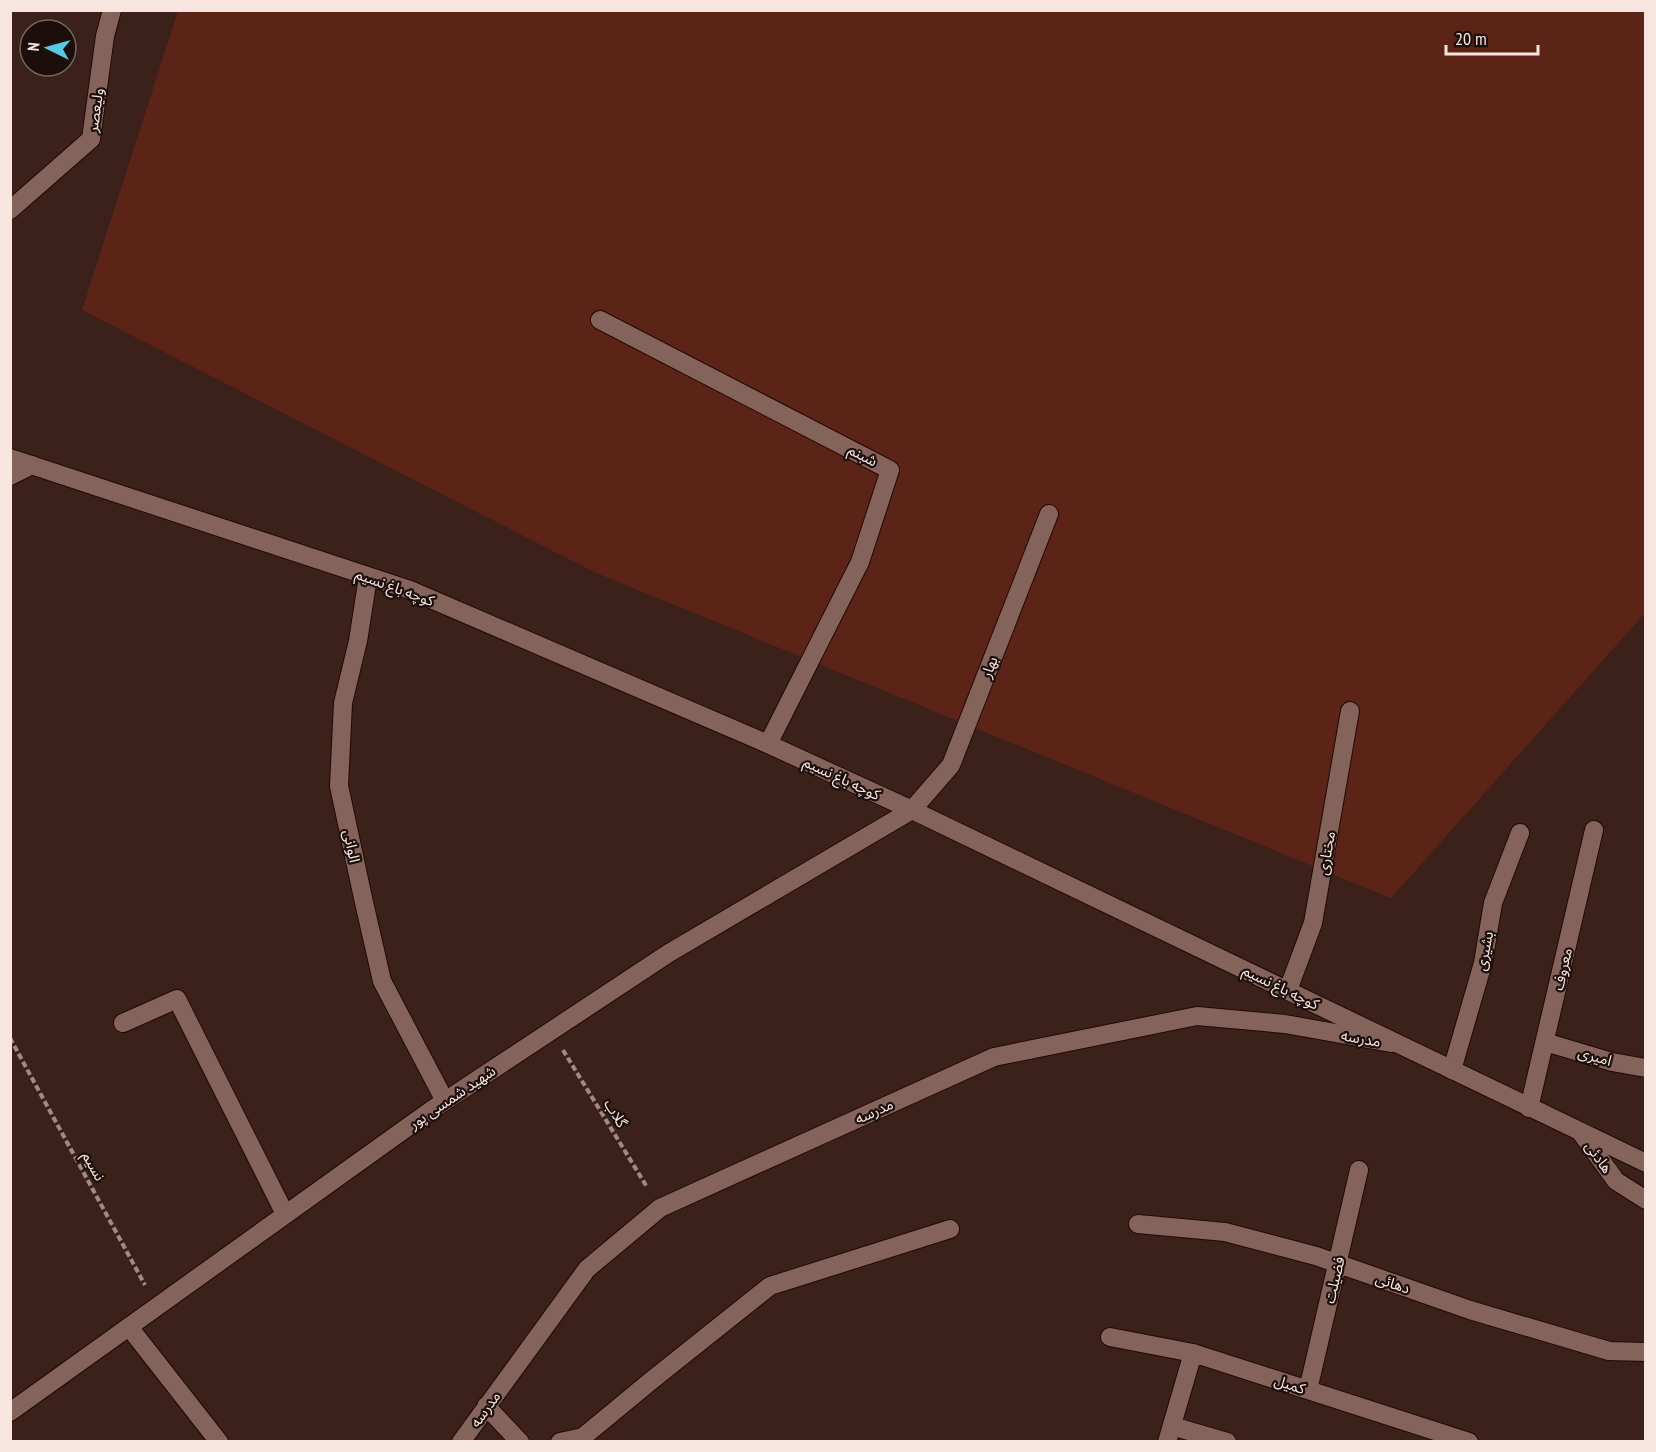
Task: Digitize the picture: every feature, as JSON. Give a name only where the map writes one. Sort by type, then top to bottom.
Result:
[{"type":"street","name":"ولیعصر","points":[[10,210],[91,138],[105,36],[112,10]]},
{"type":"street","name":"شبنم","points":[[600,320],[890,470],[860,562],[768,744]]},
{"type":"street","name":"کوچه باغ نسیم","points":[[10,458],[410,590],[768,744],[912,810],[1646,1164]]},
{"type":"street","points":[[10,476],[32,465]]},
{"type":"street","name":"بهار","points":[[912,810],[951,765],[1049,514]]},
{"type":"street","name":"الوانی","points":[[368,577],[358,641],[343,703],[339,786],[382,981],[445,1101]]},
{"type":"street","name":"مختاری","points":[[1288,990],[1313,922],[1350,711]]},
{"type":"street","name":"شهید شمسی پور","points":[[10,1412],[445,1101],[551,1030],[669,953],[912,810]]},
{"type":"street","name":"معروف","points":[[1529,1108],[1594,830]]},
{"type":"street","name":"بشیری","points":[[1452,1070],[1483,963],[1493,903],[1520,832]]},
{"type":"street","points":[[123,1023],[177,999],[285,1215]]},
{"type":"street","name":"مدرسه","points":[[461,1442],[587,1269],[660,1208],[994,1057],[1197,1016],[1285,1024],[1401,1045]]},
{"type":"street","name":"امیری","points":[[1545,1042],[1612,1062],[1646,1068]]},
{"type":"street","name":"هادئی","points":[[1582,1134],[1616,1181],[1646,1200]]},
{"type":"street","name":"فضیلت","points":[[1308,1390],[1359,1170]]},
{"type":"street","name":"دهائی","points":[[1138,1224],[1225,1232],[1316,1256],[1470,1310],[1610,1351],[1646,1352]]},
{"type":"street","points":[[560,1442],[583,1437],[770,1286],[950,1229]]},
{"type":"street","points":[[129,1327],[219,1442]]},
{"type":"street","name":"کمیل","points":[[1110,1337],[1193,1353],[1469,1442]]},
{"type":"street","points":[[1193,1353],[1169,1434],[1227,1442]]},
{"type":"street","points":[[486,1406],[520,1442]]},
{"type":"path","name":"گلاب","points":[[551,1030],[660,1208]]},
{"type":"path","name":"نسیم","points":[[10,1038],[157,1306]]},
{"type":"shaded area","points":[[178,11],[1645,11],[1645,613],[1391,898],[594,572],[82,310]]}]
